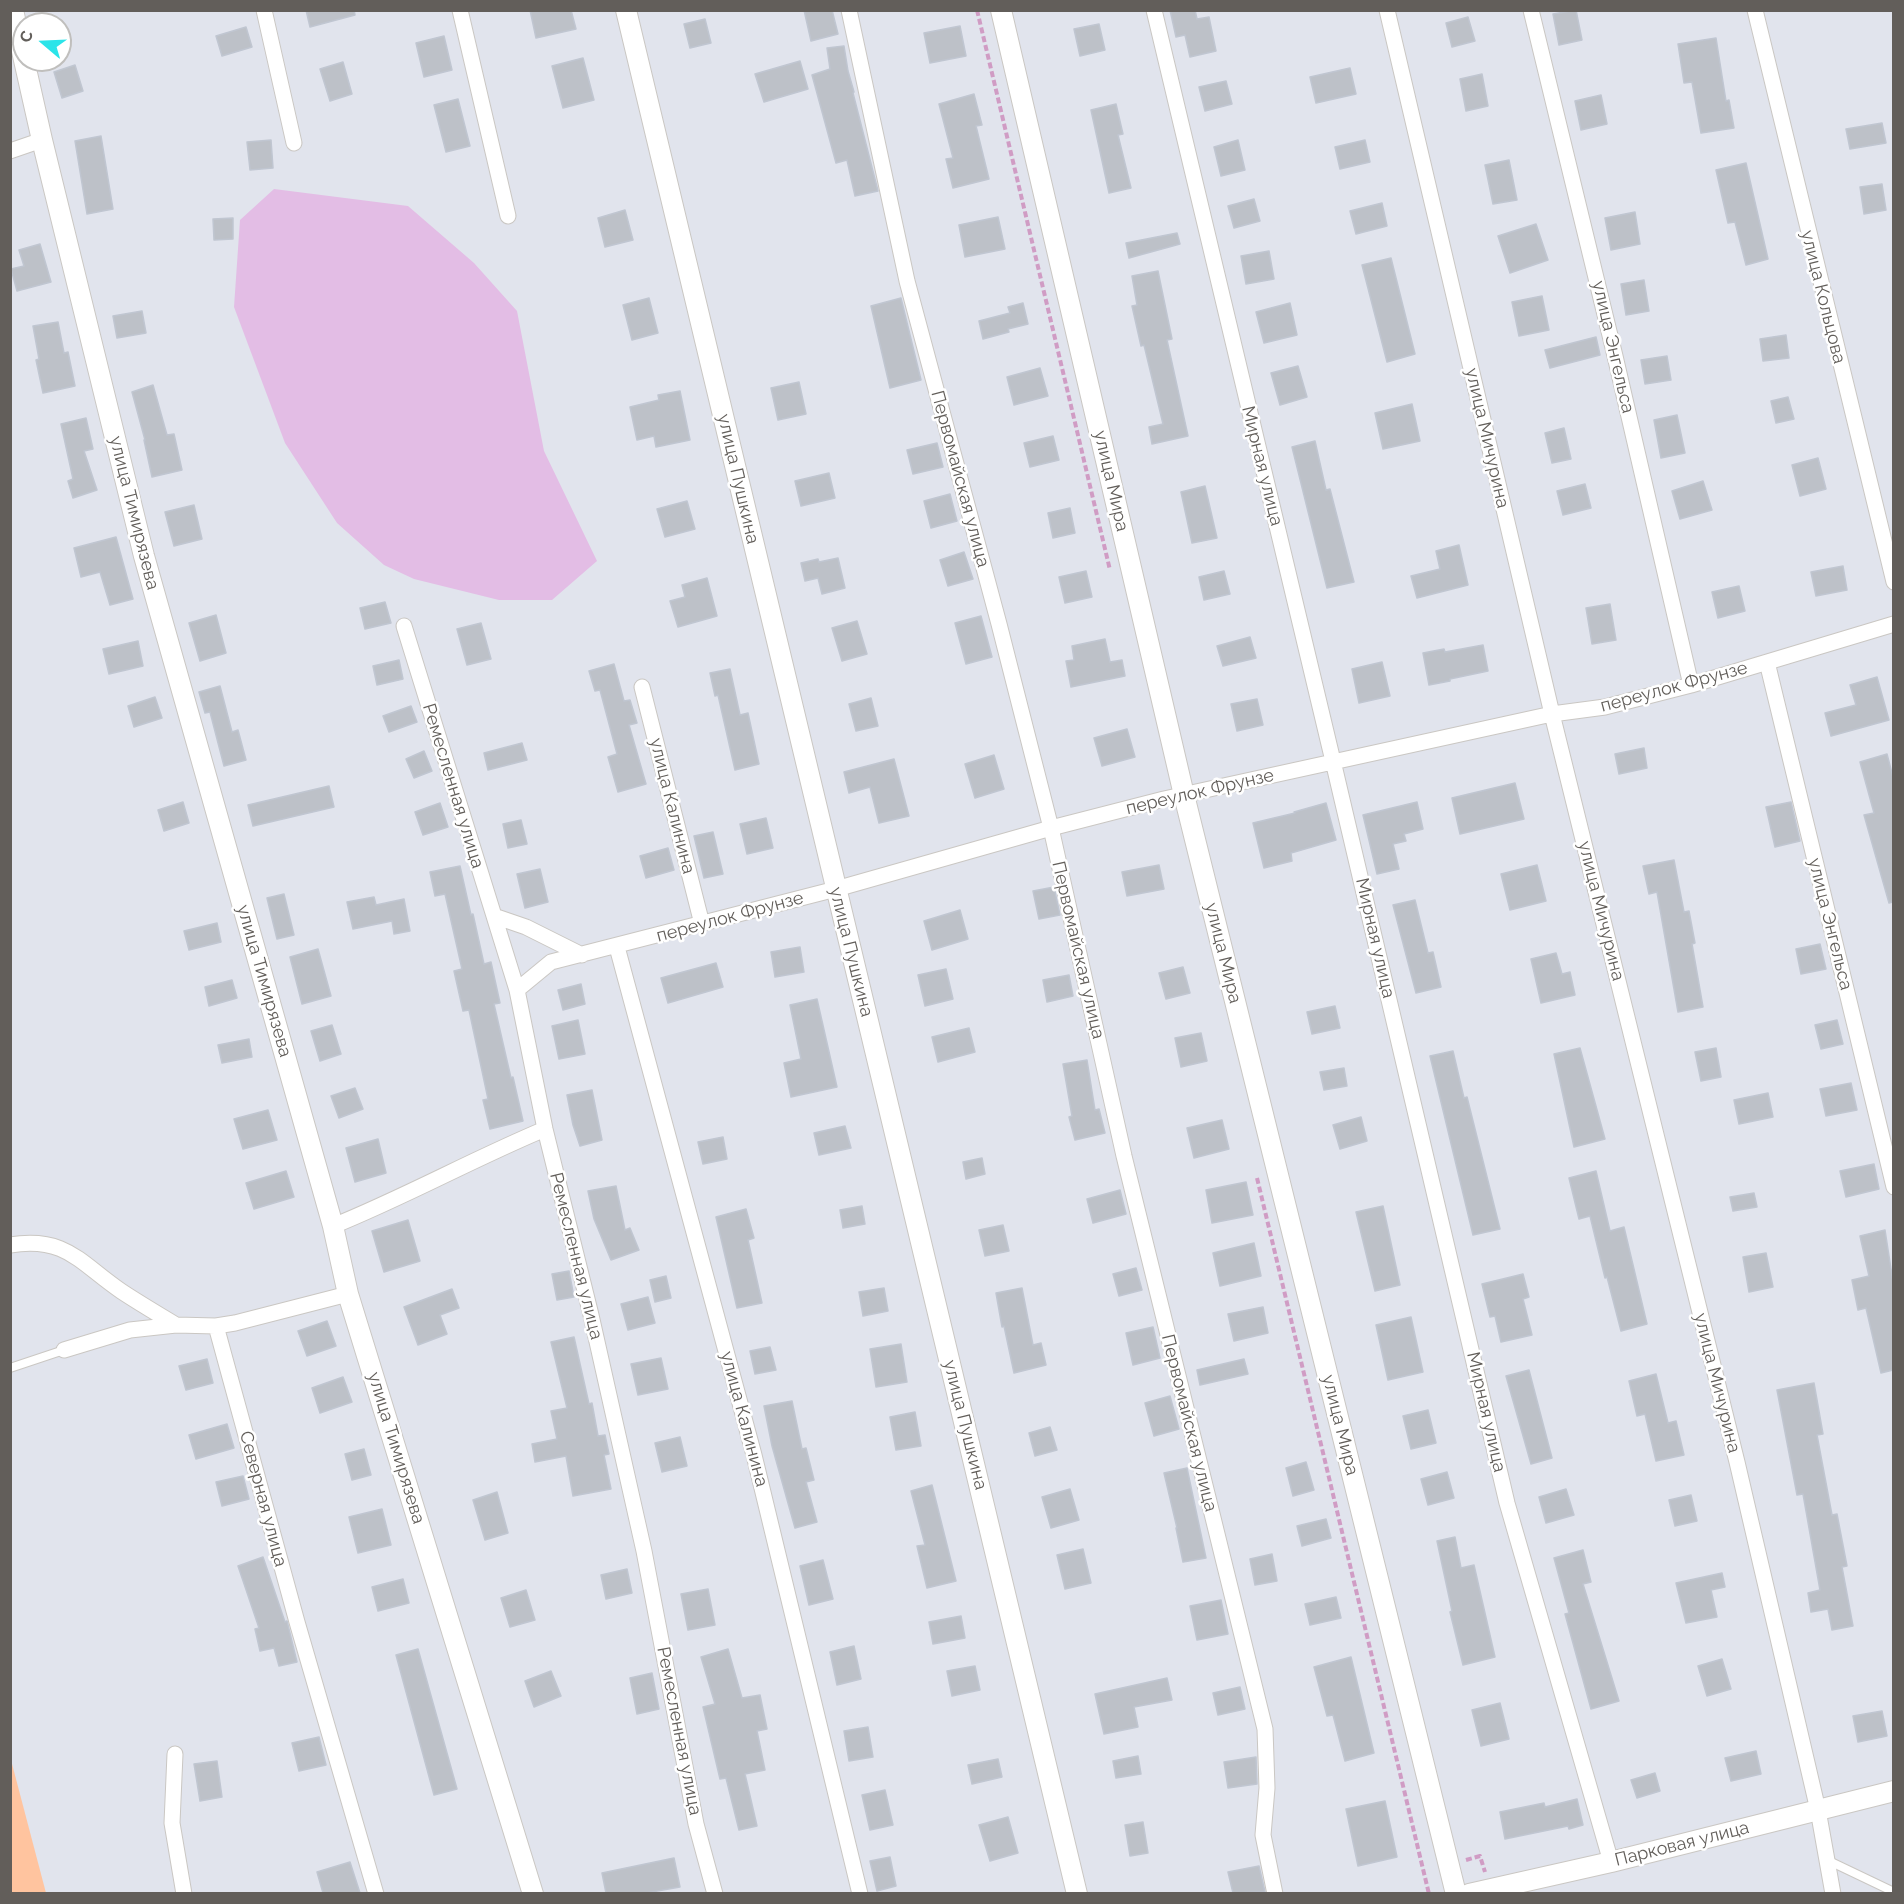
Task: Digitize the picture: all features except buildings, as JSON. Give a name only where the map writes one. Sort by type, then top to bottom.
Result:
[{"type":"street","points":[[264,10],[294,143]]},
{"type":"street","points":[[460,10],[508,216]]},
{"type":"street","name":"улица Пушкина","points":[[626,10],[1077,1893]]},
{"type":"street","name":"Первомайская улица","points":[[849,10],[907,281],[1051,828],[1124,1156],[1264,1729],[1267,1788],[1263,1835],[1275,1893]]},
{"type":"street","name":"улица Мира","points":[[1002,10],[1184,795],[1456,1893]]},
{"type":"street","name":"Мирная улица","points":[[1154,10],[1507,1503],[1611,1862]]},
{"type":"street","name":"улица Мичурина","points":[[1387,10],[1552,714],[1737,1462],[1818,1810],[1833,1893]]},
{"type":"street","name":"улица Энгельса","points":[[1532,10],[1691,685]]},
{"type":"street","name":"улица Кольцова","points":[[1755,10],[1893,582]]},
{"type":"street","name":"улица Тимирязева","points":[[27,72],[144,556],[333,1226],[348,1294],[533,1893]]},
{"type":"street","points":[[10,151],[42,140]]},
{"type":"street","name":"переулок Фрунзе","points":[[517,990],[551,962],[836,889],[1051,828],[1333,760],[1552,714],[1605,707],[1691,685],[1893,624]]},
{"type":"street","name":"Ремесленная улица","points":[[404,626],[517,990],[545,1129],[591,1315],[644,1551],[696,1824],[715,1893]]},
{"type":"street","name":"улица Энгельса","points":[[1767,662],[1893,1187]]},
{"type":"street","name":"улица Калинина","points":[[642,687],[702,924]]},
{"type":"street","points":[[494,916],[526,927],[582,955]]},
{"type":"street","name":"улица Калинина","points":[[616,947],[754,1455],[860,1893]]},
{"type":"street","points":[[333,1226],[381,1207],[492,1151],[545,1129]]},
{"type":"street","points":[[10,1245],[25,1243],[52,1245],[78,1257],[121,1291],[176,1325]]},
{"type":"street","points":[[64,1350],[130,1330],[176,1325],[216,1326],[235,1323],[348,1294]]},
{"type":"street","name":"Северная улица","points":[[216,1326],[297,1623],[376,1893]]},
{"type":"street","points":[[175,1754],[172,1823],[184,1893]]},
{"type":"street","name":"Парковая улица","points":[[1469,1893],[1611,1862],[1893,1791]]},
{"type":"lane","points":[[10,1368],[64,1350]]},
{"type":"lane","points":[[1827,1859],[1893,1892]]},
{"type":"shaded area","points":[[274,189],[408,206],[474,263],[517,311],[544,451],[597,561],[552,600],[499,600],[414,579],[384,565],[337,523],[285,443],[234,307],[240,220]]},
{"type":"shaded area","points":[[11,1760],[46,1893],[11,1893]]}]
